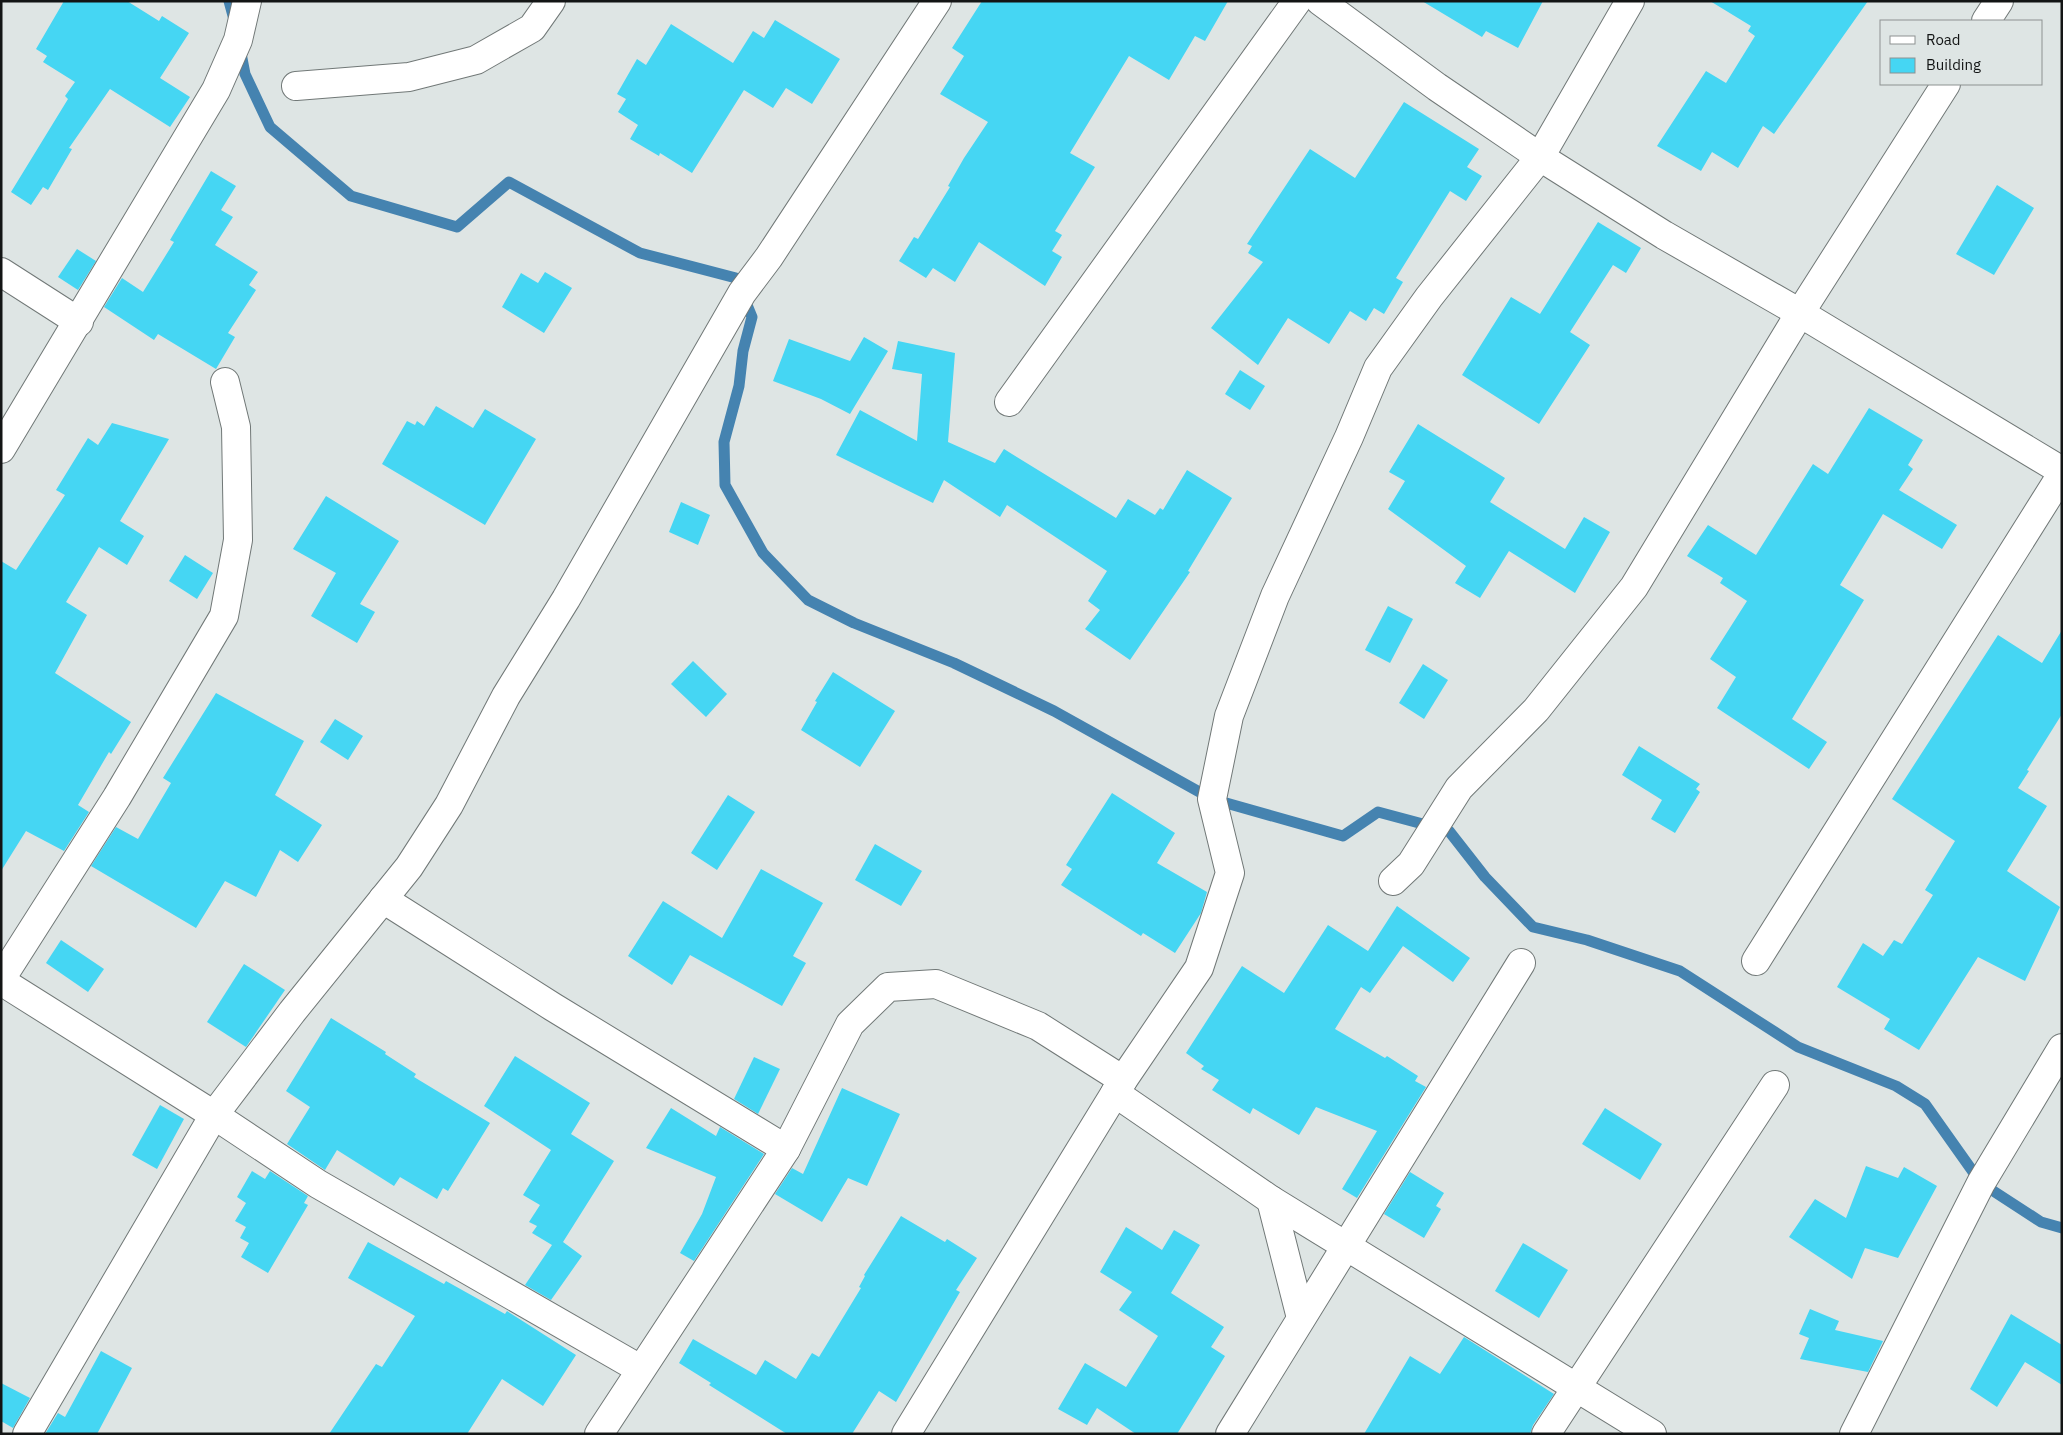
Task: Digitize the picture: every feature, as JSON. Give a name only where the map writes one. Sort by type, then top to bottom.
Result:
[{"type":"street","points":[[1,449],[79,322],[216,90],[238,40],[244,7],[248,1]]},
{"type":"street","points":[[296,86],[409,76],[476,60],[532,28],[551,1]]},
{"type":"street","points":[[27,1434],[214,1115],[292,1012],[409,867],[449,806],[506,696],[566,599],[742,293],[769,257],[937,1]]},
{"type":"street","points":[[1009,402],[1297,1]]},
{"type":"street","points":[[1320,1],[1437,87],[1540,157],[1664,235],[1800,313],[2062,473],[1756,962]]},
{"type":"street","points":[[906,1434],[1119,1086],[1199,968],[1230,873],[1212,799],[1229,716],[1275,596],[1349,437],[1378,368],[1429,297],[1540,157],[1630,1]]},
{"type":"street","points":[[1987,20],[1999,1]]},
{"type":"street","points":[[1393,881],[1411,864],[1460,788],[1536,710],[1634,587],[1800,313],[1945,85]]},
{"type":"street","points":[[1,272],[79,322]]},
{"type":"street","points":[[225,382],[236,427],[238,540],[224,616],[122,788],[1,980],[214,1115],[318,1184],[640,1369]]},
{"type":"street","points":[[383,899],[553,1007],[786,1149]]},
{"type":"street","points":[[1230,1434],[1522,963]]},
{"type":"street","points":[[599,1434],[786,1149],[850,1024],[888,987],[936,984],[1038,1026],[1271,1200],[1652,1434]]},
{"type":"street","points":[[1854,1434],[1981,1183],[2062,1048]]},
{"type":"street","points":[[1546,1434],[1575,1387],[1775,1085]]},
{"type":"street","points":[[1271,1200],[1294,1283],[1301,1318]]},
{"type":"building","points":[[64,1],[127,1],[159,21],[162,16],[189,33],[160,78],[190,97],[170,127],[110,89],[69,148],[72,149],[48,190],[43,187],[31,205],[11,192],[68,99],[65,96],[75,82],[43,62],[47,56],[36,49]]},
{"type":"building","points":[[982,1],[1228,1],[1205,41],[1195,36],[1169,80],[1129,56],[1070,153],[1095,167],[1055,231],[1062,235],[1052,251],[1062,257],[1045,286],[979,242],[955,282],[933,268],[926,278],[899,261],[914,237],[918,239],[950,187],[948,186],[964,158],[988,122],[940,94],[964,56],[952,48]]},
{"type":"building","points":[[1422,1],[1543,1],[1518,48],[1486,31],[1482,37]]},
{"type":"building","points":[[1710,1],[1868,1],[1774,134],[1763,126],[1738,168],[1712,152],[1701,171],[1657,146],[1706,71],[1726,83],[1755,36],[1748,31],[1751,26]]},
{"type":"building","points":[[775,20],[840,59],[812,104],[786,88],[773,108],[744,90],[692,173],[660,153],[659,156],[630,139],[638,125],[618,112],[626,99],[617,94],[637,59],[646,65],[671,24],[733,63],[753,31],[764,38]]},
{"type":"building","points":[[1404,102],[1479,149],[1467,167],[1482,176],[1466,201],[1450,191],[1396,278],[1403,282],[1384,314],[1374,308],[1366,321],[1350,311],[1329,344],[1288,318],[1258,365],[1211,328],[1263,262],[1248,253],[1252,246],[1247,244],[1310,149],[1355,178]]},
{"type":"building","points":[[211,171],[236,186],[221,210],[233,217],[215,245],[258,272],[249,285],[256,290],[228,333],[235,337],[216,369],[158,334],[154,340],[104,307],[122,278],[143,292],[174,242],[170,240]]},
{"type":"building","points":[[1997,185],[2034,208],[1994,275],[1956,254]]},
{"type":"building","points":[[1598,222],[1641,248],[1626,273],[1613,265],[1570,332],[1590,345],[1539,424],[1462,375],[1511,297],[1540,314]]},
{"type":"building","points":[[77,249],[96,261],[78,290],[58,277]]},
{"type":"building","points":[[545,272],[572,288],[544,333],[502,307],[521,273],[538,283]]},
{"type":"building","points":[[864,337],[888,351],[850,414],[821,399],[773,381],[789,339],[850,361]]},
{"type":"building","points":[[898,341],[955,353],[948,442],[995,463],[1004,449],[1116,518],[1128,499],[1155,515],[1160,508],[1163,510],[1187,470],[1232,498],[1188,571],[1190,572],[1130,660],[1085,629],[1100,610],[1088,601],[1107,571],[1007,505],[1000,517],[944,480],[933,503],[836,455],[860,410],[917,441],[922,374],[892,369]]},
{"type":"building","points":[[1240,370],[1265,386],[1250,410],[1225,394]]},
{"type":"building","points":[[436,406],[473,428],[485,409],[536,439],[485,525],[382,464],[407,421],[415,425],[417,421],[424,426]]},
{"type":"building","points":[[1869,408],[1923,440],[1908,465],[1913,469],[1899,490],[1957,525],[1942,549],[1883,514],[1840,585],[1864,600],[1792,719],[1827,742],[1809,769],[1717,708],[1736,677],[1710,659],[1747,601],[1720,583],[1723,578],[1687,556],[1708,525],[1756,555],[1813,464],[1828,474]]},
{"type":"building","points":[[112,423],[169,439],[120,521],[144,536],[127,565],[99,547],[66,602],[87,615],[55,673],[131,722],[111,754],[109,752],[78,805],[89,812],[64,851],[26,831],[1,871],[1,561],[16,570],[65,495],[56,490],[88,438],[98,445]]},
{"type":"building","points":[[1418,424],[1505,478],[1490,502],[1565,549],[1584,517],[1610,532],[1575,593],[1509,551],[1480,598],[1455,583],[1466,566],[1388,509],[1405,481],[1389,472]]},
{"type":"building","points":[[326,496],[399,541],[360,604],[375,612],[357,643],[311,616],[336,573],[293,549]]},
{"type":"building","points":[[681,502],[710,515],[698,545],[669,532]]},
{"type":"building","points":[[185,555],[213,573],[197,599],[169,581]]},
{"type":"building","points":[[1388,606],[1413,619],[1390,663],[1365,650]]},
{"type":"building","points":[[2062,630],[2062,714],[2018,788],[2047,806],[2007,871],[2060,907],[2025,981],[1978,957],[1919,1050],[1884,1029],[1890,1019],[1837,987],[1863,943],[1883,956],[1894,940],[1902,944],[1933,895],[1925,890],[1955,841],[1892,799],[1998,635],[2042,663]]},
{"type":"building","points":[[693,661],[727,694],[706,717],[671,684]]},
{"type":"building","points":[[1423,664],[1448,680],[1424,719],[1399,703]]},
{"type":"building","points":[[833,672],[895,711],[860,767],[801,730],[817,702],[815,701]]},
{"type":"building","points":[[216,693],[304,741],[275,795],[322,825],[298,862],[280,850],[256,897],[225,881],[196,928],[91,866],[116,827],[138,839],[171,783],[163,778]]},
{"type":"building","points":[[335,719],[363,736],[348,760],[320,742]]},
{"type":"building","points":[[1639,746],[1700,784],[1696,789],[1700,792],[1675,833],[1651,819],[1662,800],[1622,775]]},
{"type":"building","points":[[1112,793],[1175,833],[1157,863],[1207,892],[1201,913],[1175,953],[1143,933],[1141,936],[1061,885],[1072,869],[1066,865]]},
{"type":"building","points":[[728,795],[755,812],[717,870],[691,853]]},
{"type":"building","points":[[875,844],[922,871],[901,906],[855,880]]},
{"type":"building","points":[[761,869],[823,903],[793,956],[806,963],[782,1006],[690,955],[672,985],[628,956],[663,901],[722,938]]},
{"type":"building","points":[[1397,906],[1470,958],[1453,982],[1403,946],[1370,993],[1361,987],[1335,1029],[1385,1058],[1387,1056],[1418,1076],[1415,1081],[1426,1087],[1357,1198],[1342,1189],[1377,1131],[1316,1107],[1299,1135],[1253,1108],[1250,1114],[1212,1090],[1219,1080],[1201,1069],[1204,1066],[1186,1053],[1242,966],[1284,993],[1328,925],[1368,951]]},
{"type":"building","points":[[61,940],[104,969],[88,992],[46,963]]},
{"type":"building","points":[[244,964],[285,990],[246,1047],[207,1022]]},
{"type":"building","points":[[331,1018],[386,1052],[385,1054],[416,1074],[414,1077],[490,1123],[448,1191],[443,1188],[437,1199],[400,1177],[394,1186],[337,1150],[325,1170],[287,1144],[310,1107],[286,1091]]},
{"type":"building","points":[[515,1056],[590,1103],[571,1134],[614,1161],[563,1242],[582,1256],[551,1300],[525,1285],[552,1245],[532,1233],[537,1226],[529,1222],[540,1205],[523,1195],[551,1150],[484,1106]]},
{"type":"building","points":[[754,1057],[780,1069],[758,1114],[734,1099]]},
{"type":"building","points":[[842,1088],[900,1114],[867,1186],[848,1178],[822,1222],[775,1194],[792,1168],[803,1174]]},
{"type":"building","points":[[160,1105],[184,1119],[157,1169],[132,1155]]},
{"type":"building","points":[[671,1108],[716,1136],[720,1127],[764,1154],[694,1261],[680,1253],[702,1214],[716,1177],[646,1148]]},
{"type":"building","points":[[1605,1108],[1662,1144],[1640,1180],[1582,1144]]},
{"type":"building","points":[[1866,1166],[1898,1178],[1904,1167],[1937,1186],[1898,1258],[1865,1248],[1852,1279],[1789,1237],[1815,1199],[1846,1218]]},
{"type":"building","points":[[252,1171],[265,1179],[270,1171],[308,1196],[304,1203],[308,1205],[268,1273],[241,1257],[249,1243],[240,1238],[246,1227],[235,1221],[246,1203],[237,1197]]},
{"type":"building","points":[[1410,1172],[1444,1193],[1436,1206],[1441,1209],[1424,1238],[1384,1214]]},
{"type":"building","points":[[901,1216],[945,1242],[947,1239],[977,1258],[956,1290],[960,1292],[896,1402],[879,1391],[852,1434],[787,1434],[709,1385],[711,1383],[679,1363],[693,1339],[756,1375],[765,1360],[796,1379],[812,1353],[819,1357],[861,1288],[859,1287],[864,1275]]},
{"type":"building","points":[[1126,1227],[1162,1250],[1174,1230],[1200,1245],[1171,1293],[1224,1327],[1211,1347],[1225,1356],[1177,1434],[1136,1434],[1097,1408],[1087,1425],[1058,1409],[1085,1363],[1126,1387],[1158,1336],[1119,1310],[1132,1292],[1100,1272]]},
{"type":"building","points":[[368,1242],[444,1284],[446,1281],[505,1314],[507,1311],[576,1355],[543,1406],[502,1379],[467,1434],[329,1434],[376,1364],[382,1367],[415,1316],[348,1278]]},
{"type":"building","points":[[1523,1243],[1568,1270],[1539,1318],[1495,1291]]},
{"type":"building","points":[[1810,1309],[1839,1321],[1835,1330],[1883,1341],[1868,1372],[1800,1359],[1809,1338],[1799,1334]]},
{"type":"building","points":[[2011,1314],[2062,1345],[2062,1385],[2025,1362],[1997,1407],[1970,1389]]},
{"type":"building","points":[[1464,1337],[1554,1394],[1533,1425],[1530,1434],[1364,1434],[1410,1356],[1440,1374]]},
{"type":"building","points":[[101,1351],[132,1368],[97,1434],[45,1434],[58,1413],[65,1417]]},
{"type":"building","points":[[1,1383],[30,1398],[13,1428],[1,1421]]},
{"type":"waterway","points":[[229,1],[235,23]]},
{"type":"waterway","points":[[240,48],[245,74],[270,127],[351,196],[457,227],[509,182],[640,253],[736,278],[752,317],[743,351],[739,386],[724,442],[725,485],[763,553],[808,600],[854,623],[954,663],[1054,711],[1212,799],[1343,836],[1378,812],[1449,831],[1485,877],[1533,927],[1587,940],[1680,971],[1798,1047],[1896,1086],[1925,1104],[1981,1183],[2041,1222],[2062,1228]]}]
